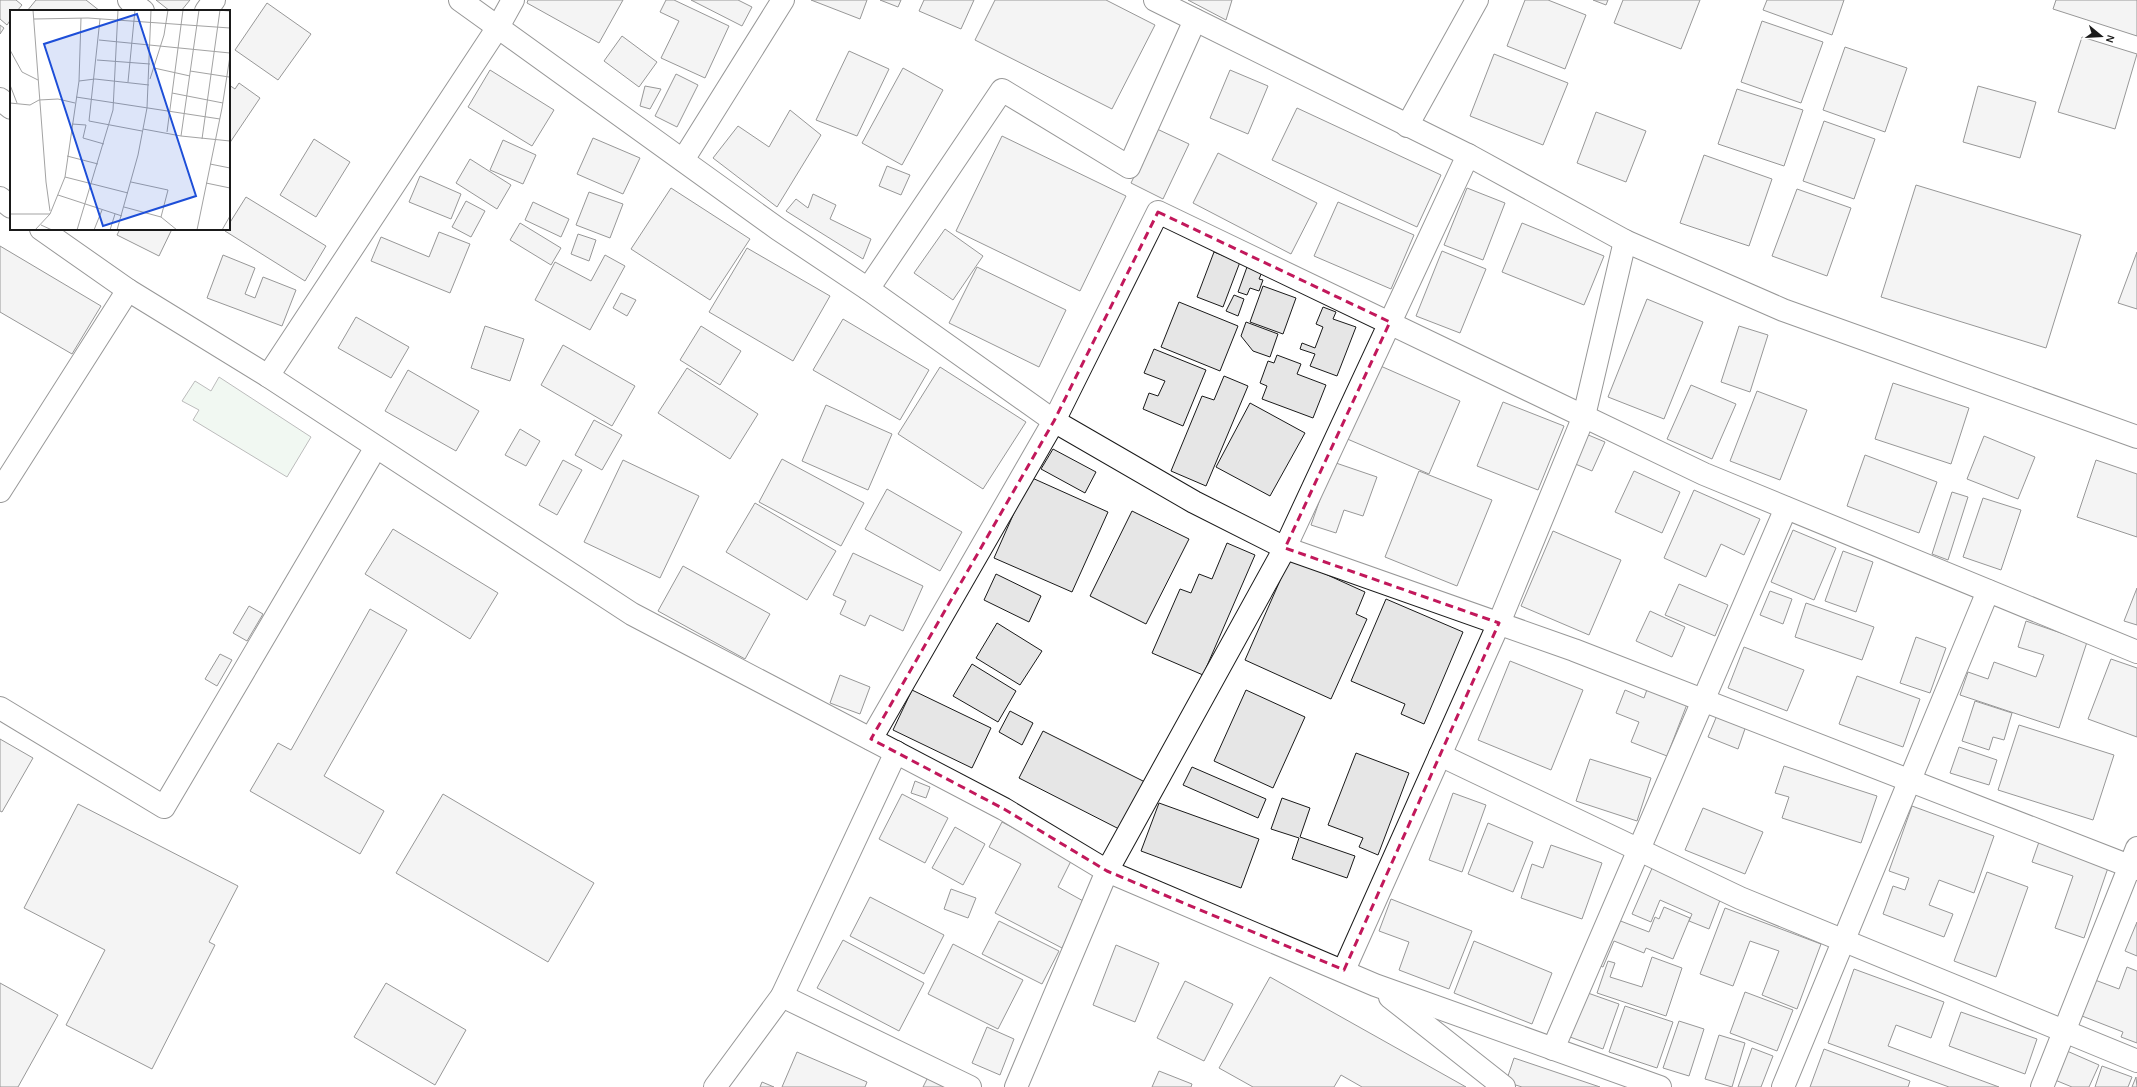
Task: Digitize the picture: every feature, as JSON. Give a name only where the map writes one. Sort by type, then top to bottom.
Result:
[{"type":"street","points":[[129,0],[142,10]]},
{"type":"street","points":[[207,10],[214,0]]},
{"type":"street","points":[[460,0],[778,229],[868,289],[1054,421],[1194,502],[1285,548],[1574,650],[1910,780],[2135,861],[2042,1087]]},
{"type":"street","points":[[268,376],[498,27],[513,0]]},
{"type":"street","points":[[683,160],[783,0]]},
{"type":"street","points":[[1155,0],[1468,155],[1625,241],[1783,310],[2137,436]]},
{"type":"street","points":[[1407,126],[1477,0]]},
{"type":"street","points":[[868,289],[1002,90],[1129,167],[1195,20]]},
{"type":"street","points":[[0,100],[10,107]]},
{"type":"street","points":[[1016,1087],[1107,871],[1285,548],[1468,155]]},
{"type":"street","points":[[0,198],[10,206]]},
{"type":"street","points":[[871,739],[1054,421],[1158,212],[1704,474],[2137,652]]},
{"type":"street","points":[[42,230],[128,290],[268,376],[632,614],[1004,809],[1107,871],[1344,970],[1375,985],[1660,1087]]},
{"type":"street","points":[[1344,970],[1499,624],[1584,416],[1625,241]]},
{"type":"street","points":[[0,491],[128,290]]},
{"type":"street","points":[[0,708],[164,808],[376,447]]},
{"type":"street","points":[[1553,1048],[1786,508]]},
{"type":"street","points":[[1782,1087],[1988,591]]},
{"type":"street","points":[[715,1087],[782,996],[896,752]]},
{"type":"street","points":[[1440,755],[1740,898],[2137,1061]]},
{"type":"street","points":[[1375,985],[1498,1085]]},
{"type":"street","points":[[782,996],[970,1087]]},
{"type":"highlighted area","points":[[1158,212],[1390,322],[1285,548],[1499,623],[1344,970],[1107,871],[1004,809],[871,739],[1054,421]]},
{"type":"green space","points":[[219,377],[311,437],[287,477],[193,420],[199,410],[182,401],[195,381],[211,391]]},
{"type":"building","points":[[0,0],[16,0],[22,5],[18,10],[10,10],[10,20],[7,25],[0,19]]},
{"type":"building","points":[[36,0],[86,0],[99,10],[28,10]]},
{"type":"building","points":[[156,0],[190,0],[182,10],[169,10]]},
{"type":"building","points":[[528,0],[623,0],[599,43],[527,3]]},
{"type":"building","points":[[666,0],[674,0],[729,26],[705,78],[661,58],[679,21],[660,12]]},
{"type":"building","points":[[691,0],[738,0],[752,7],[742,26]]},
{"type":"building","points":[[811,0],[867,0],[860,19]]},
{"type":"building","points":[[880,0],[901,0],[898,7]]},
{"type":"building","points":[[924,0],[974,0],[961,29],[919,11]]},
{"type":"building","points":[[995,0],[1106,0],[1155,25],[1112,109],[975,40]]},
{"type":"building","points":[[1188,0],[1232,0],[1226,20]]},
{"type":"building","points":[[1525,0],[1548,0],[1586,15],[1565,69],[1507,46]]},
{"type":"building","points":[[1593,0],[1608,0],[1606,5]]},
{"type":"building","points":[[1623,0],[1700,0],[1681,49],[1614,23]]},
{"type":"building","points":[[1767,0],[1844,0],[1832,35],[1763,10]]},
{"type":"building","points":[[2056,0],[2137,0],[2137,36],[2053,9]]},
{"type":"building","points":[[267,3],[311,34],[278,80],[235,50]]},
{"type":"building","points":[[1762,21],[1823,42],[1801,103],[1741,82]]},
{"type":"building","points":[[0,25],[4,28],[0,34]]},
{"type":"building","points":[[622,36],[657,62],[639,87],[604,61]]},
{"type":"building","points":[[2082,37],[2137,54],[2115,129],[2058,112]]},
{"type":"building","points":[[1845,47],[1907,68],[1885,132],[1823,110]]},
{"type":"building","points":[[849,51],[889,69],[857,136],[816,120]]},
{"type":"building","points":[[1494,54],[1568,83],[1543,145],[1470,116]]},
{"type":"building","points":[[903,68],[943,90],[902,165],[862,143]]},
{"type":"building","points":[[490,70],[554,110],[532,146],[468,107]]},
{"type":"building","points":[[1230,70],[1268,86],[1248,134],[1210,118]]},
{"type":"building","points":[[676,74],[698,85],[677,127],[655,116]]},
{"type":"building","points":[[239,83],[260,98],[230,143],[230,86],[235,89]]},
{"type":"building","points":[[645,86],[661,89],[650,109],[640,106]]},
{"type":"building","points":[[1978,86],[2036,102],[2020,158],[1963,142]]},
{"type":"building","points":[[1737,89],[1803,110],[1784,166],[1718,144]]},
{"type":"building","points":[[1297,108],[1441,175],[1417,227],[1272,160]]},
{"type":"building","points":[[790,110],[821,135],[777,207],[713,158],[738,126],[769,147]]},
{"type":"building","points":[[1596,112],[1646,131],[1626,182],[1577,163]]},
{"type":"building","points":[[1824,121],[1875,139],[1854,199],[1803,181]]},
{"type":"building","points":[[1157,129],[1189,144],[1163,199],[1131,183]]},
{"type":"building","points":[[1002,136],[1126,196],[1080,291],[956,231]]},
{"type":"building","points":[[593,138],[640,158],[623,194],[577,174]]},
{"type":"building","points":[[314,139],[350,162],[316,217],[280,195]]},
{"type":"building","points":[[503,140],[536,155],[523,184],[490,170]]},
{"type":"building","points":[[1218,153],[1317,203],[1291,254],[1193,203]]},
{"type":"building","points":[[1704,155],[1772,179],[1749,246],[1680,223]]},
{"type":"building","points":[[470,159],[511,185],[497,209],[456,183]]},
{"type":"building","points":[[887,166],[910,175],[901,195],[879,186]]},
{"type":"building","points":[[420,176],[461,194],[451,219],[409,202]]},
{"type":"building","points":[[1916,185],[2081,235],[2046,348],[1881,297]]},
{"type":"building","points":[[671,188],[750,239],[710,300],[631,249]]},
{"type":"building","points":[[1467,188],[1505,203],[1483,260],[1444,245]]},
{"type":"building","points":[[1797,189],[1851,208],[1827,276],[1772,256]]},
{"type":"building","points":[[589,192],[623,204],[610,238],[576,225]]},
{"type":"building","points":[[813,194],[836,205],[830,219],[871,239],[863,259],[786,211],[796,199],[808,208]]},
{"type":"building","points":[[246,197],[326,246],[305,281],[225,231],[230,230],[230,222]]},
{"type":"building","points":[[466,201],[485,211],[471,237],[452,227]]},
{"type":"building","points":[[533,202],[569,219],[561,237],[525,220]]},
{"type":"building","points":[[1338,202],[1414,235],[1391,289],[1314,256]]},
{"type":"building","points":[[520,223],[561,248],[551,265],[510,240]]},
{"type":"building","points":[[1522,223],[1604,256],[1584,305],[1502,272]]},
{"type":"building","points":[[945,229],[983,256],[953,300],[914,273]]},
{"type":"building","points":[[120,230],[172,230],[159,256],[117,235]]},
{"type":"building","points":[[439,232],[470,244],[450,293],[371,261],[381,237],[429,257]]},
{"type":"building","points":[[578,234],[596,240],[589,261],[571,254]]},
{"type":"building","points":[[0,246],[101,306],[72,354],[0,312]]},
{"type":"building","points":[[747,248],[830,296],[793,361],[709,312]]},
{"type":"building","points":[[1442,251],[1486,269],[1460,333],[1416,316]]},
{"type":"building","points":[[1214,252],[1240,262],[1223,307],[1197,297]]},
{"type":"building","points":[[2137,252],[2137,309],[2118,303]]},
{"type":"building","points":[[223,255],[255,268],[245,294],[255,298],[263,277],[296,290],[282,326],[207,298]]},
{"type":"building","points":[[605,255],[625,266],[590,330],[535,300],[555,262],[591,281]]},
{"type":"building","points":[[977,267],[1066,310],[1039,367],[949,323]]},
{"type":"building","points":[[1247,267],[1262,272],[1259,279],[1263,280],[1259,291],[1250,288],[1247,295],[1238,292]]},
{"type":"building","points":[[1263,286],[1296,298],[1283,334],[1250,322]]},
{"type":"building","points":[[621,293],[636,300],[627,316],[613,308]]},
{"type":"building","points":[[1234,295],[1244,299],[1238,316],[1226,311]]},
{"type":"building","points":[[1647,299],[1703,322],[1664,419],[1608,397]]},
{"type":"building","points":[[1179,302],[1238,326],[1220,371],[1161,347]]},
{"type":"building","points":[[1323,307],[1336,312],[1333,319],[1356,327],[1337,376],[1310,366],[1315,354],[1300,349],[1302,343],[1315,348],[1323,327],[1316,324]]},
{"type":"building","points":[[356,317],[409,347],[391,378],[338,348]]},
{"type":"building","points":[[843,319],[929,370],[900,420],[813,370]]},
{"type":"building","points":[[1246,322],[1278,334],[1270,357],[1253,351],[1241,336]]},
{"type":"building","points":[[485,326],[524,339],[510,381],[471,368]]},
{"type":"building","points":[[701,326],[741,351],[720,385],[680,360]]},
{"type":"building","points":[[1739,326],[1768,335],[1750,392],[1721,382]]},
{"type":"building","points":[[563,345],[635,386],[612,426],[541,385]]},
{"type":"building","points":[[1154,349],[1206,370],[1183,426],[1143,409],[1149,393],[1158,396],[1165,381],[1144,373]]},
{"type":"building","points":[[1277,355],[1301,364],[1297,374],[1326,385],[1313,418],[1262,399],[1267,386],[1260,383],[1268,361],[1274,363]]},
{"type":"building","points":[[1376,364],[1460,401],[1429,474],[1345,438]]},
{"type":"building","points":[[940,367],[1026,422],[983,489],[898,434]]},
{"type":"building","points":[[687,368],[758,414],[730,459],[658,413]]},
{"type":"building","points":[[408,370],[479,411],[456,451],[385,411]]},
{"type":"building","points":[[1224,376],[1248,386],[1206,486],[1171,471],[1202,396],[1214,400]]},
{"type":"building","points":[[1893,383],[1969,408],[1951,464],[1875,439]]},
{"type":"building","points":[[1691,385],[1736,404],[1712,459],[1667,439]]},
{"type":"building","points":[[1757,391],[1807,410],[1780,480],[1730,461]]},
{"type":"building","points":[[1503,402],[1564,426],[1538,490],[1477,466]]},
{"type":"building","points":[[1250,403],[1305,433],[1270,496],[1216,467]]},
{"type":"building","points":[[826,405],[892,434],[868,490],[802,461]]},
{"type":"building","points":[[594,420],[622,435],[602,470],[575,455]]},
{"type":"building","points":[[520,429],[540,441],[526,466],[505,455]]},
{"type":"building","points":[[1586,434],[1605,442],[1592,471],[1573,463]]},
{"type":"building","points":[[1984,436],[2035,457],[2018,499],[1967,479]]},
{"type":"building","points":[[1053,449],[1096,472],[1085,493],[1041,469]]},
{"type":"building","points":[[1865,455],[1937,482],[1919,533],[1847,506]]},
{"type":"building","points":[[782,459],[864,503],[841,546],[759,502]]},
{"type":"building","points":[[563,460],[582,470],[557,515],[539,505]]},
{"type":"building","points":[[623,460],[699,496],[660,578],[584,542]]},
{"type":"building","points":[[2096,460],[2137,474],[2137,537],[2077,517]]},
{"type":"building","points":[[1333,462],[1377,477],[1363,516],[1344,510],[1336,533],[1311,525]]},
{"type":"building","points":[[1419,471],[1492,500],[1457,586],[1385,557]]},
{"type":"building","points":[[1634,471],[1680,492],[1662,533],[1615,512]]},
{"type":"building","points":[[1030,477],[1108,512],[1072,592],[994,558]]},
{"type":"building","points":[[887,489],[962,532],[940,571],[865,529]]},
{"type":"building","points":[[1694,490],[1760,519],[1744,555],[1721,544],[1706,577],[1664,558]]},
{"type":"building","points":[[1952,492],[1968,497],[1948,560],[1932,554]]},
{"type":"building","points":[[1983,498],[2021,510],[2001,570],[1963,557]]},
{"type":"building","points":[[755,503],[836,551],[807,600],[726,552]]},
{"type":"building","points":[[1132,511],[1189,539],[1146,624],[1090,596]]},
{"type":"building","points":[[393,529],[498,593],[470,639],[365,574]]},
{"type":"building","points":[[1793,530],[1836,548],[1814,600],[1771,582]]},
{"type":"building","points":[[1553,531],[1621,560],[1589,635],[1521,606]]},
{"type":"building","points":[[1227,543],[1255,555],[1203,675],[1152,653],[1180,589],[1191,593],[1199,574],[1212,579]]},
{"type":"building","points":[[1843,551],[1873,562],[1856,612],[1825,601]]},
{"type":"building","points":[[853,553],[923,586],[903,631],[870,615],[865,626],[840,614],[846,601],[833,595]]},
{"type":"building","points":[[1290,558],[1365,592],[1356,614],[1367,619],[1331,699],[1245,660]]},
{"type":"building","points":[[683,566],[770,614],[745,659],[658,611]]},
{"type":"building","points":[[996,574],[1041,596],[1029,622],[984,600]]},
{"type":"building","points":[[1679,584],[1728,605],[1715,636],[1665,615]]},
{"type":"building","points":[[2137,588],[2137,625],[2124,621]]},
{"type":"building","points":[[1770,591],[1792,599],[1783,624],[1760,615]]},
{"type":"building","points":[[1386,599],[1463,632],[1424,724],[1401,714],[1405,704],[1351,681]]},
{"type":"building","points":[[1806,603],[1874,627],[1862,660],[1795,637]]},
{"type":"building","points":[[249,606],[263,614],[247,641],[233,633]]},
{"type":"building","points":[[370,609],[407,630],[324,776],[384,811],[360,854],[250,791],[278,743],[291,750]]},
{"type":"building","points":[[1650,611],[1685,627],[1672,657],[1636,641]]},
{"type":"building","points":[[2026,621],[2087,642],[2059,728],[1960,695],[1968,672],[1988,679],[1994,662],[2036,677],[2044,655],[2018,647]]},
{"type":"building","points":[[997,623],[1042,651],[1020,685],[976,658]]},
{"type":"building","points":[[1916,637],[1946,648],[1930,693],[1900,683]]},
{"type":"building","points":[[1744,647],[1804,670],[1787,711],[1728,688]]},
{"type":"building","points":[[220,654],[232,660],[217,686],[205,679]]},
{"type":"building","points":[[2111,659],[2137,668],[2137,737],[2088,719]]},
{"type":"building","points":[[1510,661],[1583,690],[1551,770],[1478,740]]},
{"type":"building","points":[[972,664],[1016,691],[998,722],[953,696]]},
{"type":"building","points":[[840,675],[870,687],[860,714],[830,703]]},
{"type":"building","points":[[1857,676],[1920,699],[1903,747],[1839,724]]},
{"type":"building","points":[[1649,684],[1689,699],[1667,756],[1631,742],[1639,722],[1616,713],[1625,690],[1644,698]]},
{"type":"building","points":[[912,690],[991,728],[972,768],[893,730]]},
{"type":"building","points":[[1246,690],[1305,717],[1273,788],[1214,761]]},
{"type":"building","points":[[1975,701],[2012,713],[2004,740],[1993,737],[1989,750],[1962,741]]},
{"type":"building","points":[[1010,711],[1033,723],[1022,745],[999,732]]},
{"type":"building","points":[[1718,713],[1747,723],[1738,749],[1708,737]]},
{"type":"building","points":[[2019,725],[2114,755],[2093,820],[1998,790]]},
{"type":"building","points":[[1043,731],[1145,782],[1121,830],[1019,778]]},
{"type":"building","points":[[0,739],[33,758],[2,812],[0,811]]},
{"type":"building","points":[[1959,747],[1997,760],[1989,785],[1950,773]]},
{"type":"building","points":[[1356,753],[1409,773],[1378,855],[1359,847],[1363,838],[1328,825]]},
{"type":"building","points":[[1590,759],[1651,778],[1637,821],[1576,801]]},
{"type":"building","points":[[1784,766],[1877,796],[1861,843],[1782,818],[1789,797],[1775,793]]},
{"type":"building","points":[[1192,767],[1266,799],[1258,818],[1183,785]]},
{"type":"building","points":[[915,781],[930,787],[926,798],[911,793]]},
{"type":"building","points":[[1453,793],[1486,805],[1462,872],[1429,860]]},
{"type":"building","points":[[443,794],[594,883],[548,962],[396,873]]},
{"type":"building","points":[[902,794],[948,818],[925,863],[879,839]]},
{"type":"building","points":[[1282,798],[1310,808],[1300,837],[1355,856],[1347,878],[1292,859],[1299,838],[1271,829]]},
{"type":"building","points":[[1159,803],[1259,839],[1241,888],[1141,851]]},
{"type":"building","points":[[78,804],[238,886],[209,942],[215,945],[152,1069],[66,1025],[105,950],[24,908]]},
{"type":"building","points":[[1912,806],[1994,836],[1974,893],[1939,880],[1929,905],[1953,914],[1944,937],[1883,914],[1893,886],[1905,890],[1909,878],[1889,871]]},
{"type":"building","points":[[1703,808],[1763,832],[1745,874],[1685,850]]},
{"type":"building","points":[[1002,822],[1072,859],[1058,887],[1085,902],[1062,948],[995,913],[1021,864],[989,847]]},
{"type":"building","points":[[1488,823],[1533,842],[1513,892],[1468,874]]},
{"type":"building","points":[[955,827],[985,844],[963,885],[932,868]]},
{"type":"building","points":[[2040,839],[2110,862],[2084,938],[2055,928],[2073,876],[2032,862]]},
{"type":"building","points":[[1551,845],[1602,863],[1582,919],[1521,898],[1532,864],[1543,868]]},
{"type":"building","points":[[1653,866],[1722,895],[1709,929],[1689,921],[1692,914],[1660,900],[1651,922],[1632,914]]},
{"type":"building","points":[[1987,872],[2028,887],[1996,977],[1954,961]]},
{"type":"building","points":[[951,889],[976,898],[968,918],[944,909]]},
{"type":"building","points":[[870,897],[944,935],[924,974],[850,936]]},
{"type":"building","points":[[1391,899],[1472,931],[1449,989],[1399,970],[1409,942],[1379,931]]},
{"type":"building","points":[[1664,907],[1690,918],[1673,959],[1646,948],[1644,953],[1614,941],[1603,967],[1600,966],[1618,920],[1649,932],[1655,917],[1659,919]]},
{"type":"building","points":[[1725,908],[1821,944],[1797,1009],[1762,995],[1779,951],[1750,941],[1733,986],[1700,974]]},
{"type":"building","points":[[999,921],[1059,951],[1042,984],[982,954]]},
{"type":"building","points":[[2137,922],[2137,956],[2125,951]]},
{"type":"building","points":[[843,940],[924,983],[899,1031],[817,988]]},
{"type":"building","points":[[1474,941],[1552,973],[1532,1024],[1454,993]]},
{"type":"building","points":[[953,944],[1023,980],[998,1029],[928,994]]},
{"type":"building","points":[[1116,945],[1159,963],[1135,1022],[1093,1005]]},
{"type":"building","points":[[1652,957],[1682,968],[1666,1016],[1597,993],[1608,961],[1615,963],[1610,977],[1642,987]]},
{"type":"building","points":[[2127,967],[2137,971],[2137,1043],[2121,1037],[2123,1032],[2082,1016],[2095,980],[2119,989]]},
{"type":"building","points":[[1854,969],[1944,1002],[1931,1038],[1896,1025],[1888,1046],[1999,1087],[1949,1087],[1828,1043]]},
{"type":"building","points":[[1270,977],[1466,1087],[1362,1087],[1341,1075],[1334,1087],[1253,1087],[1219,1068]]},
{"type":"building","points":[[1185,981],[1233,1004],[1204,1061],[1157,1038]]},
{"type":"building","points":[[0,983],[58,1015],[18,1087],[0,1087]]},
{"type":"building","points":[[386,983],[466,1030],[435,1085],[354,1037]]},
{"type":"building","points":[[1585,992],[1619,1004],[1603,1049],[1570,1037]]},
{"type":"building","points":[[1745,992],[1793,1010],[1777,1051],[1730,1033]]},
{"type":"building","points":[[1625,1006],[1673,1022],[1657,1068],[1609,1052]]},
{"type":"building","points":[[1961,1012],[2037,1039],[2025,1074],[1949,1046]]},
{"type":"building","points":[[1679,1021],[1704,1029],[1689,1076],[1663,1068]]},
{"type":"building","points":[[987,1027],[1014,1039],[1000,1075],[972,1063]]},
{"type":"building","points":[[1719,1035],[1745,1043],[1732,1087],[1705,1079]]},
{"type":"building","points":[[1752,1048],[1773,1056],[1761,1087],[1738,1087]]},
{"type":"building","points":[[1824,1049],[1910,1081],[1908,1087],[1810,1087]]},
{"type":"building","points":[[2067,1051],[2099,1065],[2089,1087],[2072,1087],[2055,1080]]},
{"type":"building","points":[[797,1052],[867,1082],[865,1087],[782,1087]]},
{"type":"building","points":[[1514,1058],[1600,1087],[1522,1087],[1506,1082]]},
{"type":"building","points":[[2102,1066],[2132,1077],[2128,1087],[2095,1087]]},
{"type":"building","points":[[1159,1071],[1192,1084],[1191,1087],[1152,1087]]},
{"type":"building","points":[[928,1077],[949,1087],[923,1087]]},
{"type":"building","points":[[2136,1077],[2137,1087],[2132,1087]]},
{"type":"building","points":[[762,1082],[774,1087],[760,1087]]}]
